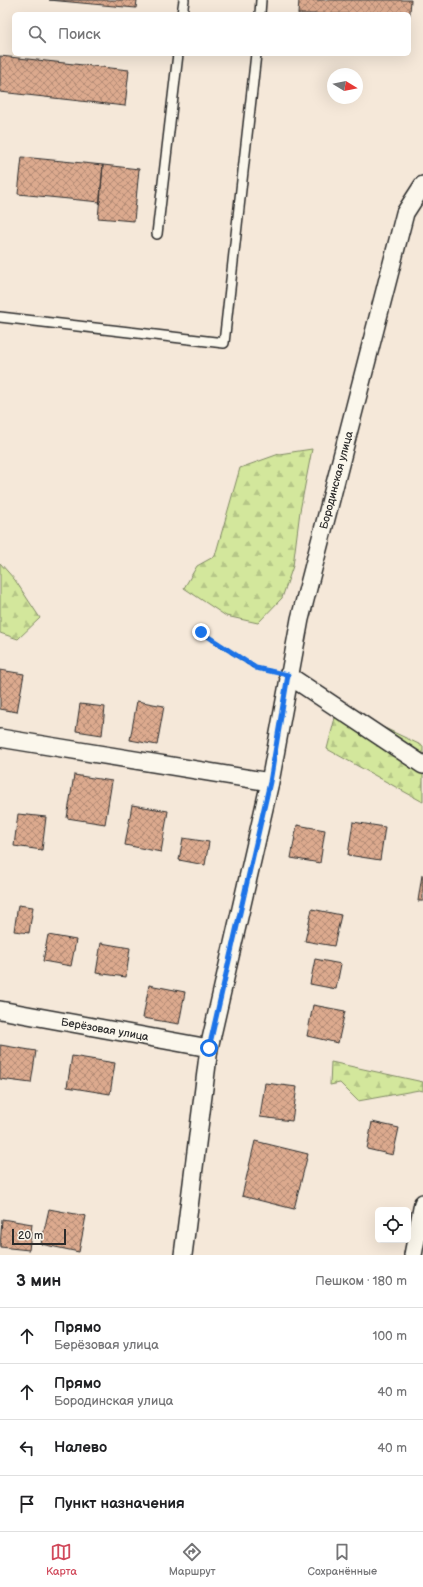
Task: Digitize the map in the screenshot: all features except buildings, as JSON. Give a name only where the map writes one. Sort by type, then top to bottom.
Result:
[{"type":"street","name":"Бородинская улица","points":[[270,782],[288,675],[300,619],[405,213],[423,185]]},
{"type":"street","points":[[288,675],[423,765]]},
{"type":"street","points":[[0,738],[270,782],[209,1048],[183,1255]]},
{"type":"street","name":"Берёзовая улица","points":[[0,1010],[209,1048]]},
{"type":"street","points":[[413,1255],[423,1204]]},
{"type":"lane","points":[[182,12],[184,0]]},
{"type":"lane","points":[[260,12],[261,0]]},
{"type":"lane","points":[[157,234],[178,56]]},
{"type":"lane","points":[[0,317],[224,343],[256,56]]},
{"type":"path","points":[[201,632],[256,668],[288,675]]},
{"type":"green space","points":[[312,449],[300,511],[293,566],[282,598],[258,623],[226,616],[184,588],[197,566],[215,556],[240,468],[279,454]]},
{"type":"green space","points":[[0,563],[15,580],[40,618],[18,639],[0,633]]},
{"type":"green space","points":[[338,706],[423,746],[423,802],[327,749]]},
{"type":"green space","points":[[331,1062],[423,1082],[423,1091],[419,1090],[358,1101],[340,1083],[330,1085]]},
{"type":"route","points":[[201,632],[256,668],[288,675],[270,782],[209,1048]]}]
